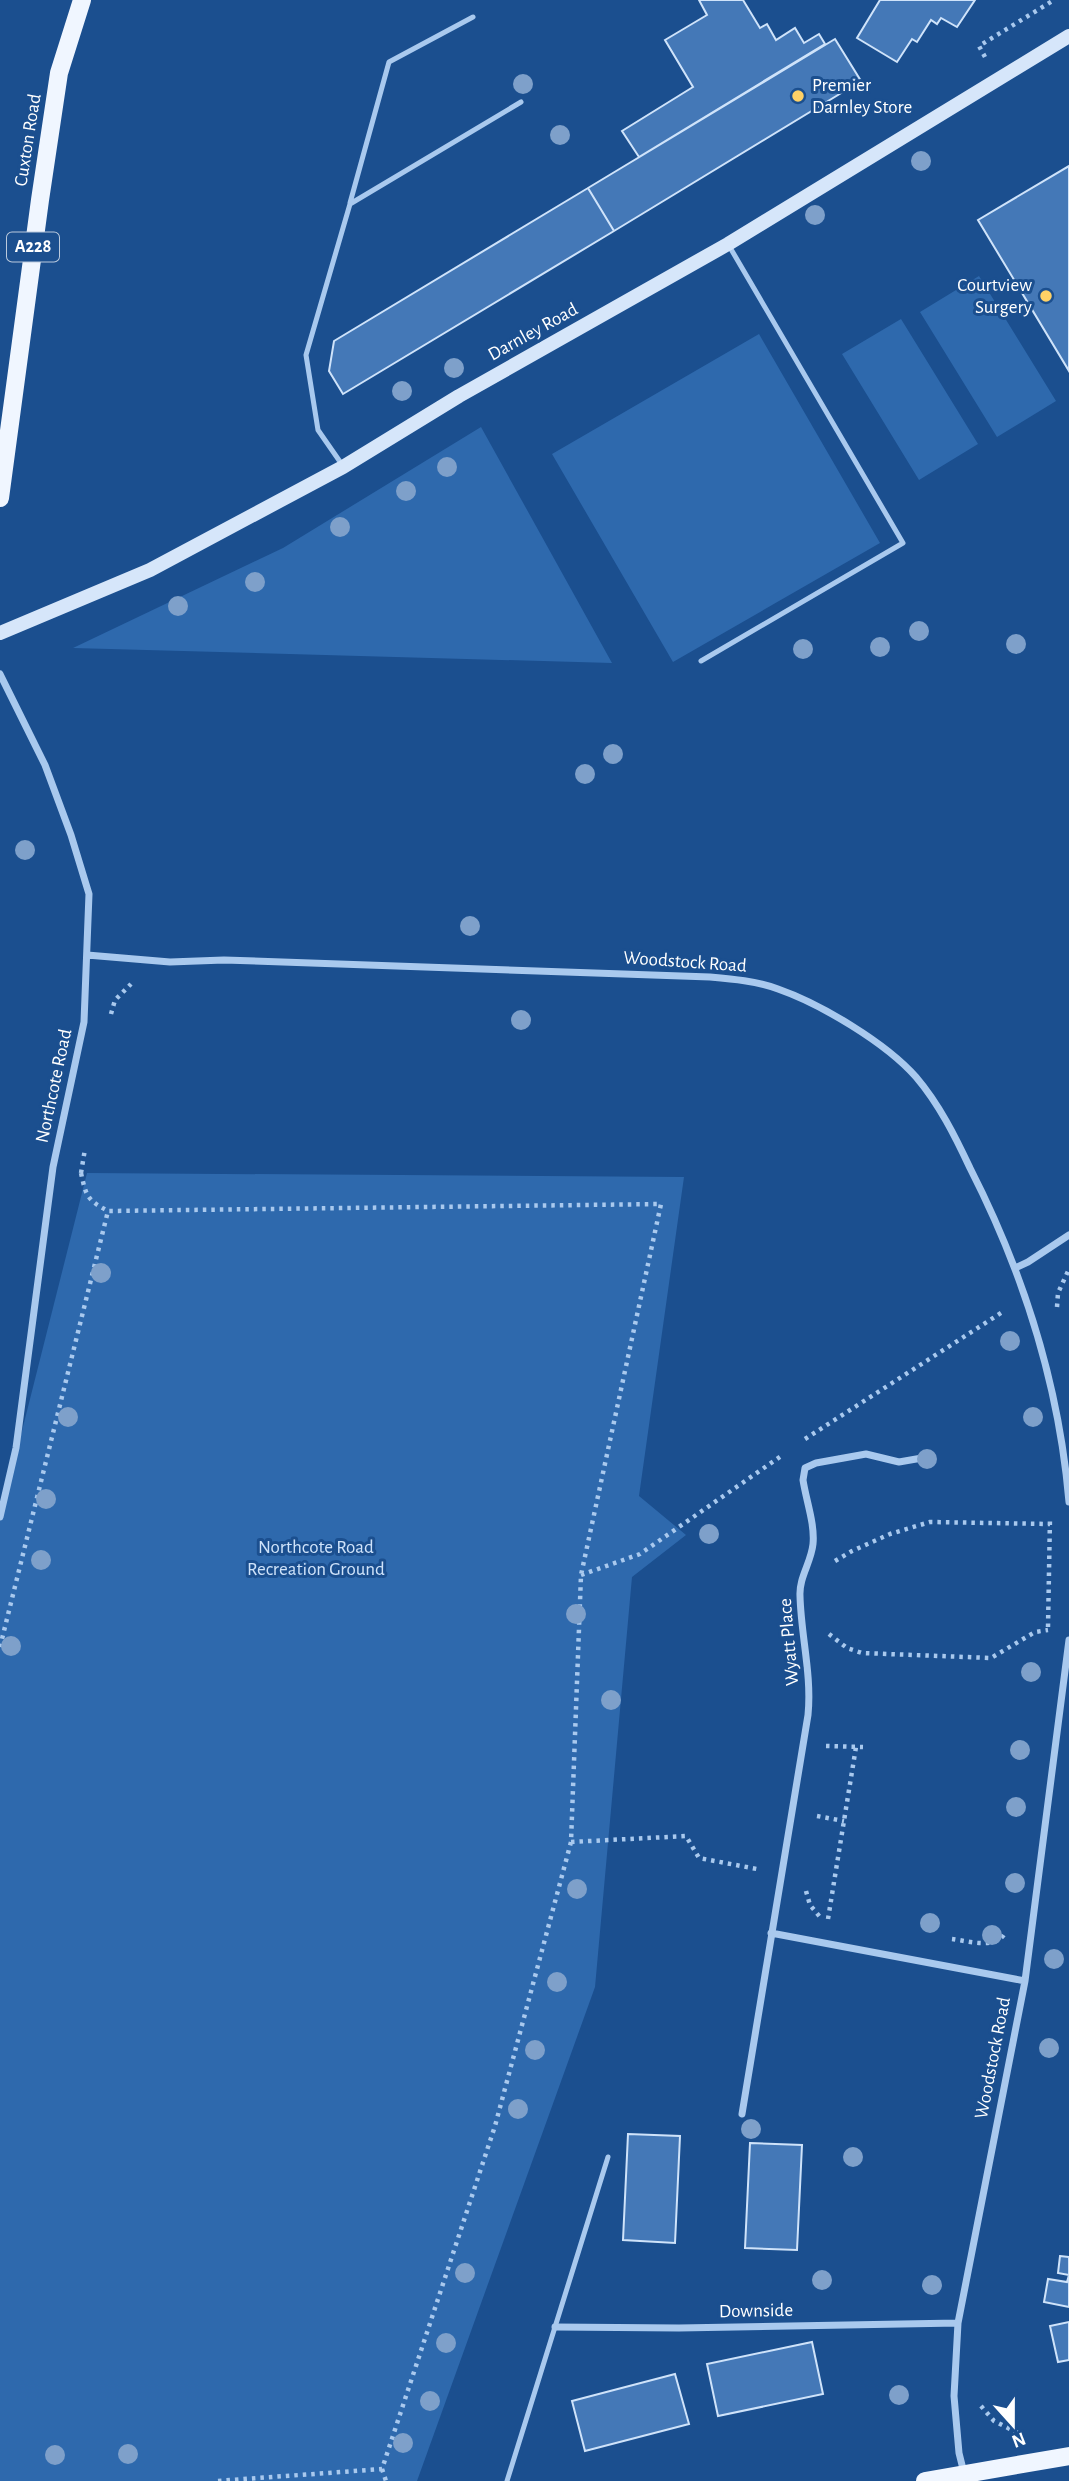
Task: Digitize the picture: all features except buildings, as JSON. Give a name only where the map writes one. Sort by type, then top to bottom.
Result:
[{"type":"main road","name":"Cuxton Road","points":[[0,498],[60,72],[82,0]]},
{"type":"main road","points":[[925,2481],[964,2477],[1069,2456]]},
{"type":"main road","points":[[964,2477],[985,2481]]},
{"type":"street","name":"Darnley Road","points":[[0,633],[150,570],[343,467],[459,396],[728,244],[1069,36]]},
{"type":"street","name":"Northcote Road","points":[[0,674],[45,765],[89,894],[84,1022],[53,1167],[16,1448],[0,1517]]},
{"type":"street","name":"Woodstock Road","points":[[87,955],[170,962],[224,960],[710,977],[735,979],[776,988],[797,996],[875,1042],[914,1075],[952,1132],[999,1228],[1031,1314],[1054,1397],[1069,1502]]},
{"type":"street","points":[[1015,1268],[1069,1235]]},
{"type":"street","name":"Wyatt Place","points":[[742,2114],[810,1695],[800,1596],[802,1574],[813,1544],[803,1480],[805,1468],[816,1463],[866,1454],[899,1462],[922,1458]]},
{"type":"street","name":"Woodstock Road","points":[[964,2477],[954,2396],[958,2323],[1025,1981],[1069,1640]]},
{"type":"street","points":[[771,1933],[1025,1981]]},
{"type":"street","name":"Downside","points":[[555,2327],[679,2328],[958,2323]]},
{"type":"lane","points":[[343,467],[318,430],[306,355],[389,62],[473,17]]},
{"type":"lane","points":[[350,204],[521,102]]},
{"type":"lane","points":[[701,661],[903,543],[728,244]]},
{"type":"lane","points":[[507,2481],[608,2157]]},
{"type":"path","points":[[998,80],[979,46],[1054,0]]},
{"type":"path","points":[[110,1020],[121,992],[140,979]]},
{"type":"path","points":[[87,1138],[81,1172],[85,1192],[90,1201],[108,1211],[661,1205],[581,1575],[571,1842],[495,2126],[382,2469],[386,2481]]},
{"type":"path","points":[[53,1167],[81,1172]]},
{"type":"path","points":[[0,1647],[108,1211]]},
{"type":"path","points":[[1057,1318],[1058,1293],[1069,1269]]},
{"type":"path","points":[[1002,1300],[1006,1313]]},
{"type":"path","points":[[1048,1639],[1049,1511]]},
{"type":"path","points":[[826,1567],[870,1542],[930,1522],[1050,1524]]},
{"type":"path","points":[[825,1630],[835,1640],[857,1652],[992,1658],[1035,1632],[1048,1630]]},
{"type":"path","points":[[804,1743],[863,1747]]},
{"type":"path","points":[[828,1921],[856,1747]]},
{"type":"path","points":[[571,1842],[686,1836],[699,1858],[803,1877],[810,1905],[819,1917],[836,1923]]},
{"type":"path","points":[[940,1938],[993,1943],[1004,1937],[1006,1931]]},
{"type":"path","points":[[977,2399],[994,2421],[1010,2431],[1024,2432]]},
{"type":"path","points":[[217,2481],[382,2469]]},
{"type":"green space","points":[[979,276],[1056,401],[997,437],[920,312]]},
{"type":"green space","points":[[901,319],[978,444],[919,480],[842,354]]},
{"type":"green space","points":[[759,334],[880,543],[673,662],[552,454]]},
{"type":"green space","points":[[481,427],[612,663],[73,648],[283,548]]},
{"type":"green space","name":"Northcote Road Recreation Ground","points":[[87,1173],[684,1177],[639,1496],[686,1535],[632,1577],[595,1987],[417,2481],[0,2481],[0,1518]]},
{"type":"place","name":"Premier Darnley Store","points":[[798,96]]},
{"type":"place","name":"Courtview Surgery","points":[[1046,296]]}]
